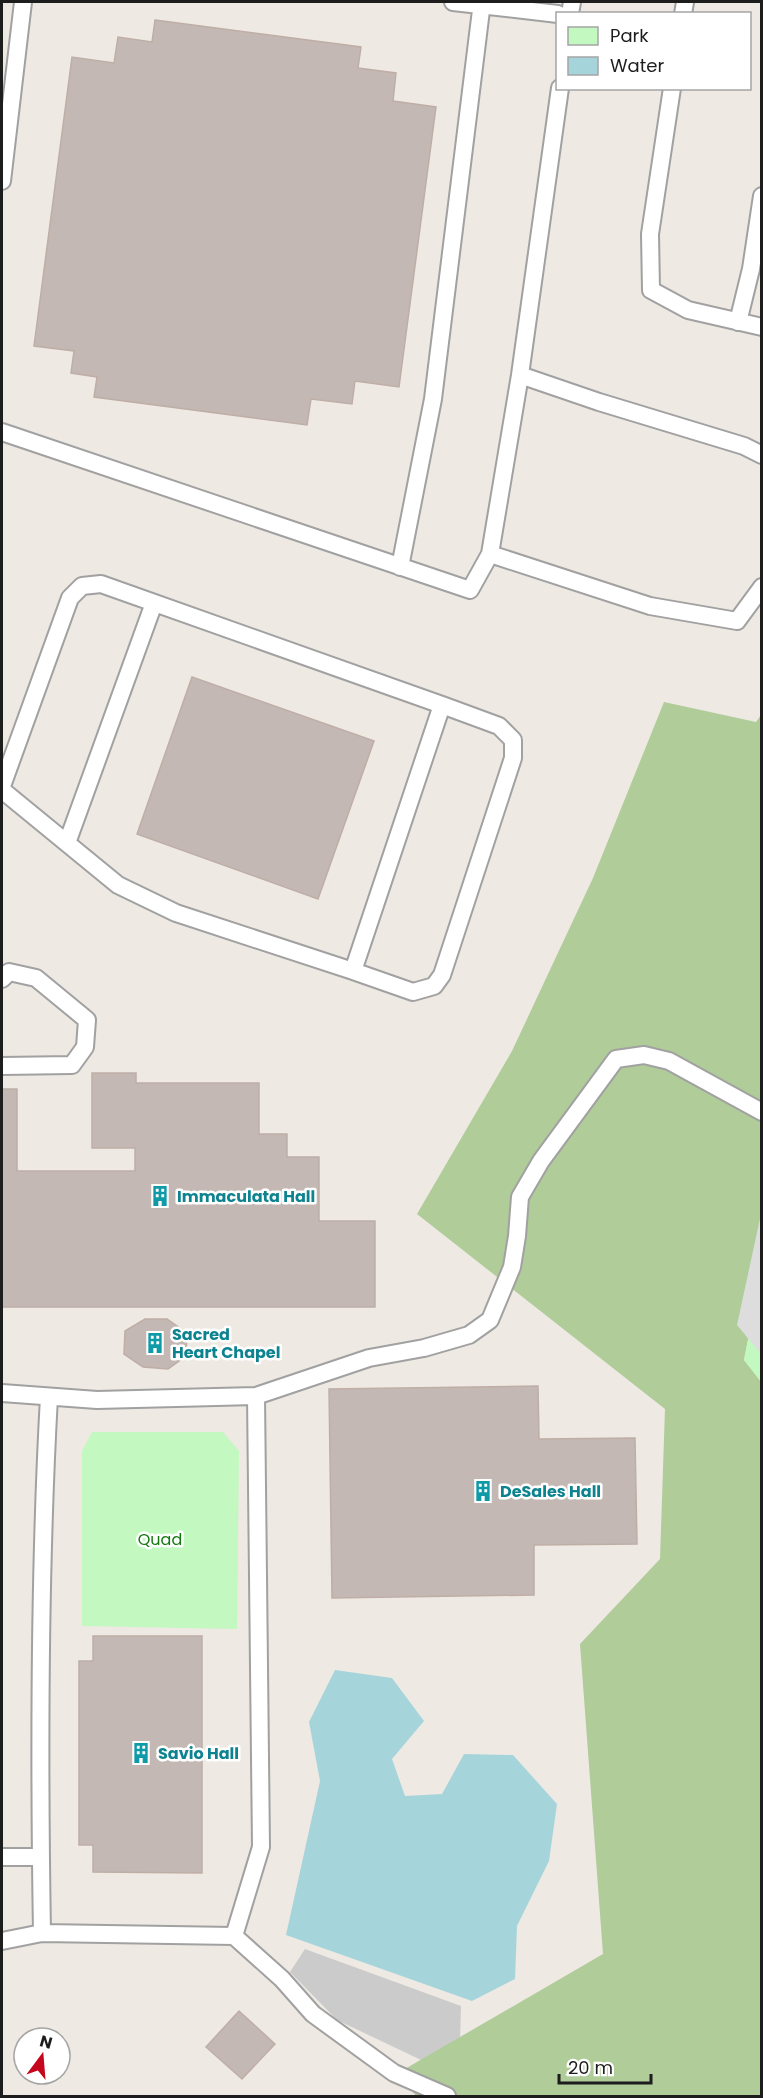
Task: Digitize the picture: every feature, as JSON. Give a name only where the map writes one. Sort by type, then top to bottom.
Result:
[{"type":"lane","points":[[2,182],[23,2]]},
{"type":"lane","points":[[453,2],[482,3],[556,14]]},
{"type":"lane","points":[[400,567],[433,399],[482,3]]},
{"type":"lane","points":[[2,432],[470,590],[490,554],[520,375],[560,90]]},
{"type":"lane","points":[[672,90],[650,234],[651,290],[688,310],[762,327]]},
{"type":"lane","points":[[738,322],[752,269],[762,196]]},
{"type":"lane","points":[[520,375],[599,402],[744,446],[762,455]]},
{"type":"lane","points":[[490,554],[650,606],[737,621],[762,587]]},
{"type":"lane","points":[[101,584],[442,705],[499,726],[513,740],[513,758],[442,975],[434,987],[413,992],[176,913],[118,885],[2,788],[70,598],[82,586],[101,584]]},
{"type":"lane","points":[[67,843],[154,603]]},
{"type":"lane","points":[[353,971],[442,705]]},
{"type":"lane","points":[[2,979],[9,972],[36,978],[87,1020],[85,1047],[72,1065],[2,1066]]},
{"type":"lane","points":[[2,1393],[96,1400],[255,1396],[369,1358],[424,1348],[469,1335],[490,1320],[512,1267],[520,1197],[541,1161],[616,1059],[644,1055],[669,1061],[762,1112]]},
{"type":"lane","points":[[234,1936],[261,1847],[255,1396]]},
{"type":"lane","points":[[42,1933],[39,1789],[43,1510],[49,1397]]},
{"type":"lane","points":[[2,1857],[41,1857]]},
{"type":"lane","points":[[2,1941],[42,1933],[234,1936],[282,1979],[313,2014],[394,2073],[447,2097]]},
{"type":"shaded area","points":[[761,1214],[762,1354],[737,1325]]},
{"type":"shaded area","points":[[305,1949],[461,2006],[459,2078],[337,2020],[290,1972]]},
{"type":"green space","points":[[664,702],[756,722],[761,715],[762,1271],[744,1360],[762,1382],[761,2096],[416,2096],[398,2073],[603,1954],[580,1644],[660,1559],[665,1409],[417,1214],[512,1051],[593,878]]},
{"type":"green space","points":[[761,1271],[761,1382],[744,1360]]},
{"type":"green space","name":"Quad","points":[[92,1432],[223,1432],[239,1451],[237,1629],[82,1626],[82,1451]]},
{"type":"water","points":[[335,1670],[392,1678],[424,1721],[392,1759],[405,1796],[442,1794],[464,1754],[513,1755],[557,1804],[549,1861],[517,1926],[515,1979],[472,2001],[286,1935],[320,1781],[309,1722]]},
{"type":"building","points":[[155,20],[361,47],[358,68],[396,73],[393,101],[436,107],[399,387],[355,381],[352,404],[311,399],[307,425],[94,397],[97,377],[71,373],[74,351],[34,346],[72,57],[114,63],[118,37],[152,42]]},
{"type":"building","points":[[192,677],[374,741],[318,899],[137,834]]},
{"type":"building","name":"Immaculata Hall","points":[[92,1073],[136,1073],[136,1083],[259,1083],[259,1134],[287,1134],[287,1157],[319,1157],[319,1221],[375,1221],[375,1307],[2,1307],[2,1089],[17,1089],[17,1171],[135,1171],[135,1148],[92,1148]]},
{"type":"building","name":"Sacred Heart Chapel","points":[[145,1319],[167,1319],[187,1333],[186,1356],[168,1369],[143,1367],[124,1354],[125,1331]]},
{"type":"building","name":"DeSales Hall","points":[[538,1386],[539,1439],[635,1438],[637,1544],[534,1545],[534,1595],[332,1598],[329,1389]]},
{"type":"building","name":"Savio Hall","points":[[93,1636],[202,1636],[202,1873],[93,1872],[93,1845],[79,1845],[79,1661],[93,1661]]},
{"type":"building","points":[[239,2011],[275,2044],[242,2079],[206,2047]]},
{"type":"place","name":"Immaculata Hall","points":[[160,1196]]},
{"type":"place","name":"Sacred Heart Chapel","points":[[155,1343]]},
{"type":"place","name":"DeSales Hall","points":[[483,1491]]},
{"type":"place","name":"Savio Hall","points":[[141,1753]]}]
